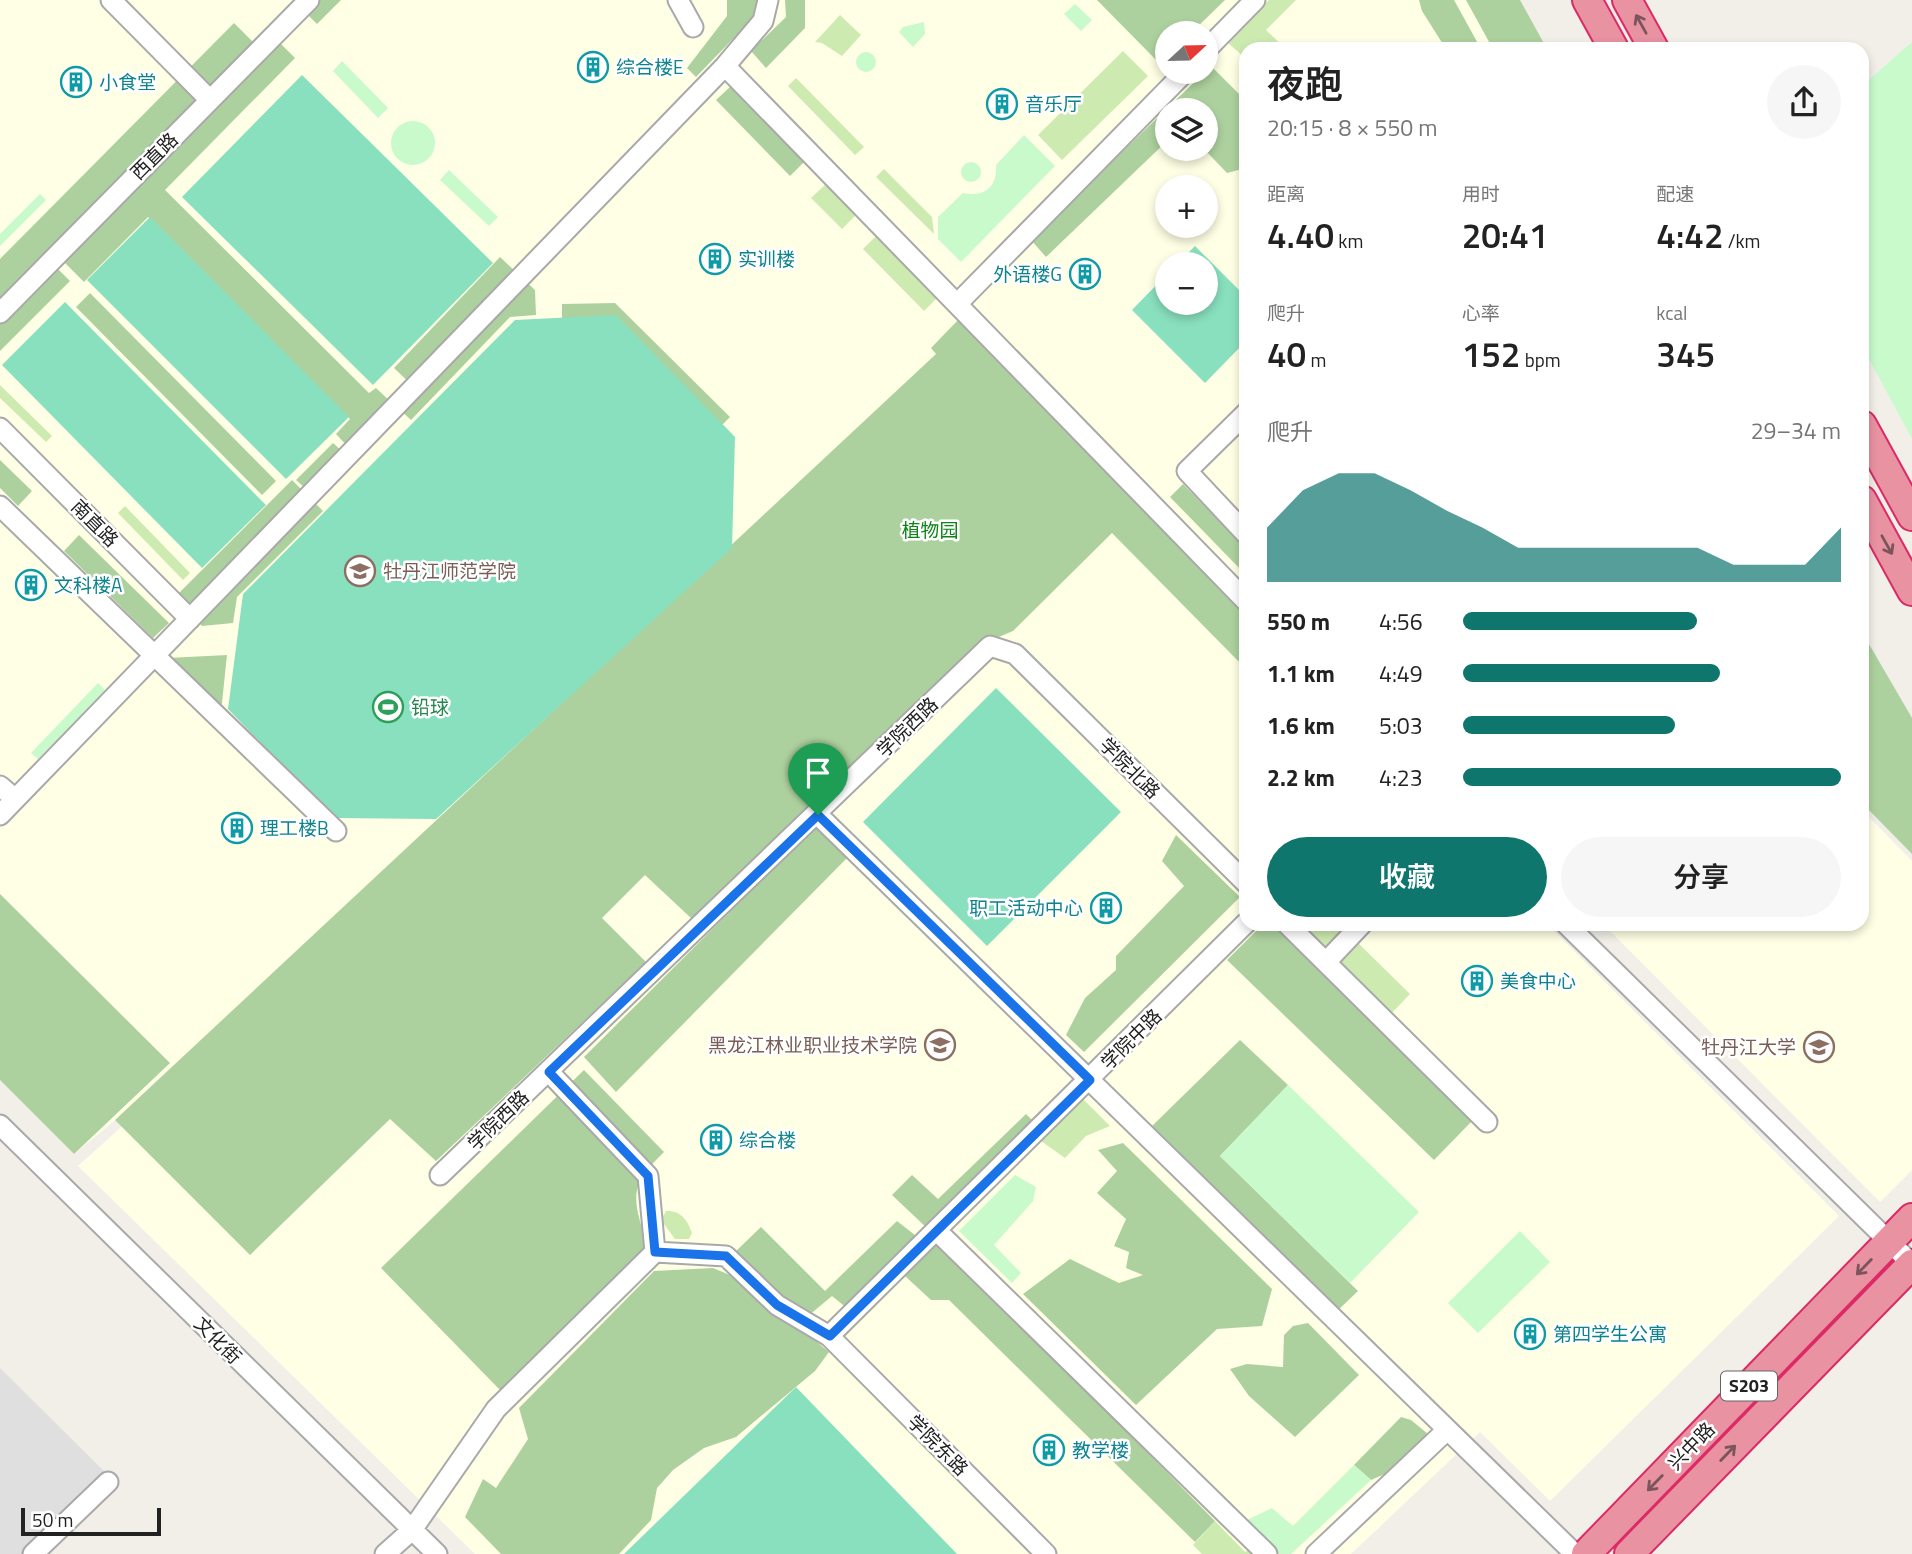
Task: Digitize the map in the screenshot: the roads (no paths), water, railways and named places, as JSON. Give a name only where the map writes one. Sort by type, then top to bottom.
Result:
[{"type":"highway","points":[[1587,0],[1610,42]]},
{"type":"highway","points":[[1627,0],[1650,42]]},
{"type":"highway","points":[[1869,438],[1912,516]]},
{"type":"highway","points":[[1869,513],[1912,591]]},
{"type":"highway","name":"兴中路","points":[[1586,1554],[1912,1218]]},
{"type":"highway","name":"兴中路","points":[[1629,1554],[1912,1264]]},
{"type":"street","points":[[111,0],[210,100]]},
{"type":"street","name":"西直路","points":[[0,313],[309,0]]},
{"type":"street","points":[[678,0],[693,27]]},
{"type":"street","points":[[0,815],[725,66],[764,21],[768,0]]},
{"type":"street","points":[[1218,38],[1255,0]]},
{"type":"street","points":[[725,66],[1239,594]]},
{"type":"street","points":[[957,304],[1173,84]]},
{"type":"street","points":[[1239,420],[1187,471],[1239,527]]},
{"type":"street","name":"南直路","points":[[0,428],[190,619]]},
{"type":"street","points":[[0,506],[154,658],[167,665],[335,831]]},
{"type":"street","name":"学院西路","points":[[440,1175],[818,815],[990,646],[1015,654]]},
{"type":"street","name":"学院北路","points":[[1015,654],[1239,876]]},
{"type":"street","points":[[0,786],[15,799]]},
{"type":"street","points":[[818,815],[1576,1554]]},
{"type":"street","name":"学院中路","points":[[830,1336],[1239,930]]},
{"type":"street","points":[[1294,931],[1487,1122]]},
{"type":"street","points":[[1325,962],[1355,931]]},
{"type":"street","points":[[1573,931],[1912,1264]]},
{"type":"street","points":[[549,1072],[648,1176],[655,1252]]},
{"type":"street","name":"文化街","points":[[0,1125],[437,1554]]},
{"type":"street","points":[[937,1231],[1267,1554]]},
{"type":"street","points":[[385,1554],[412,1530],[496,1409],[655,1252],[726,1256],[777,1305],[830,1336]]},
{"type":"street","name":"学院东路","points":[[830,1336],[1046,1554]]},
{"type":"street","points":[[1316,1554],[1447,1430]]},
{"type":"street","points":[[33,1554],[108,1482]]},
{"type":"place","name":"综合楼E","points":[[593,67]]},
{"type":"place","name":"小食堂","points":[[76,82]]},
{"type":"place","name":"音乐厅","points":[[1002,104]]},
{"type":"place","name":"实训楼","points":[[715,259]]},
{"type":"place","name":"外语楼G","points":[[1085,274]]},
{"type":"place","name":"牡丹江师范学院","points":[[360,571]]},
{"type":"place","name":"文科楼A","points":[[31,585]]},
{"type":"place","name":"铅球","points":[[388,707]]},
{"type":"place","name":"理工楼B","points":[[237,828]]},
{"type":"place","name":"职工活动中心","points":[[1106,908]]},
{"type":"place","name":"美食中心","points":[[1477,981]]},
{"type":"place","name":"黑龙江林业职业技术学院","points":[[940,1045]]},
{"type":"place","name":"牡丹江大学","points":[[1819,1047]]},
{"type":"place","name":"综合楼","points":[[716,1140]]},
{"type":"place","name":"第四学生公寓","points":[[1530,1334]]},
{"type":"place","name":"教学楼","points":[[1049,1450]]},
{"type":"park label","name":"植物园","points":[[930,530]]}]
